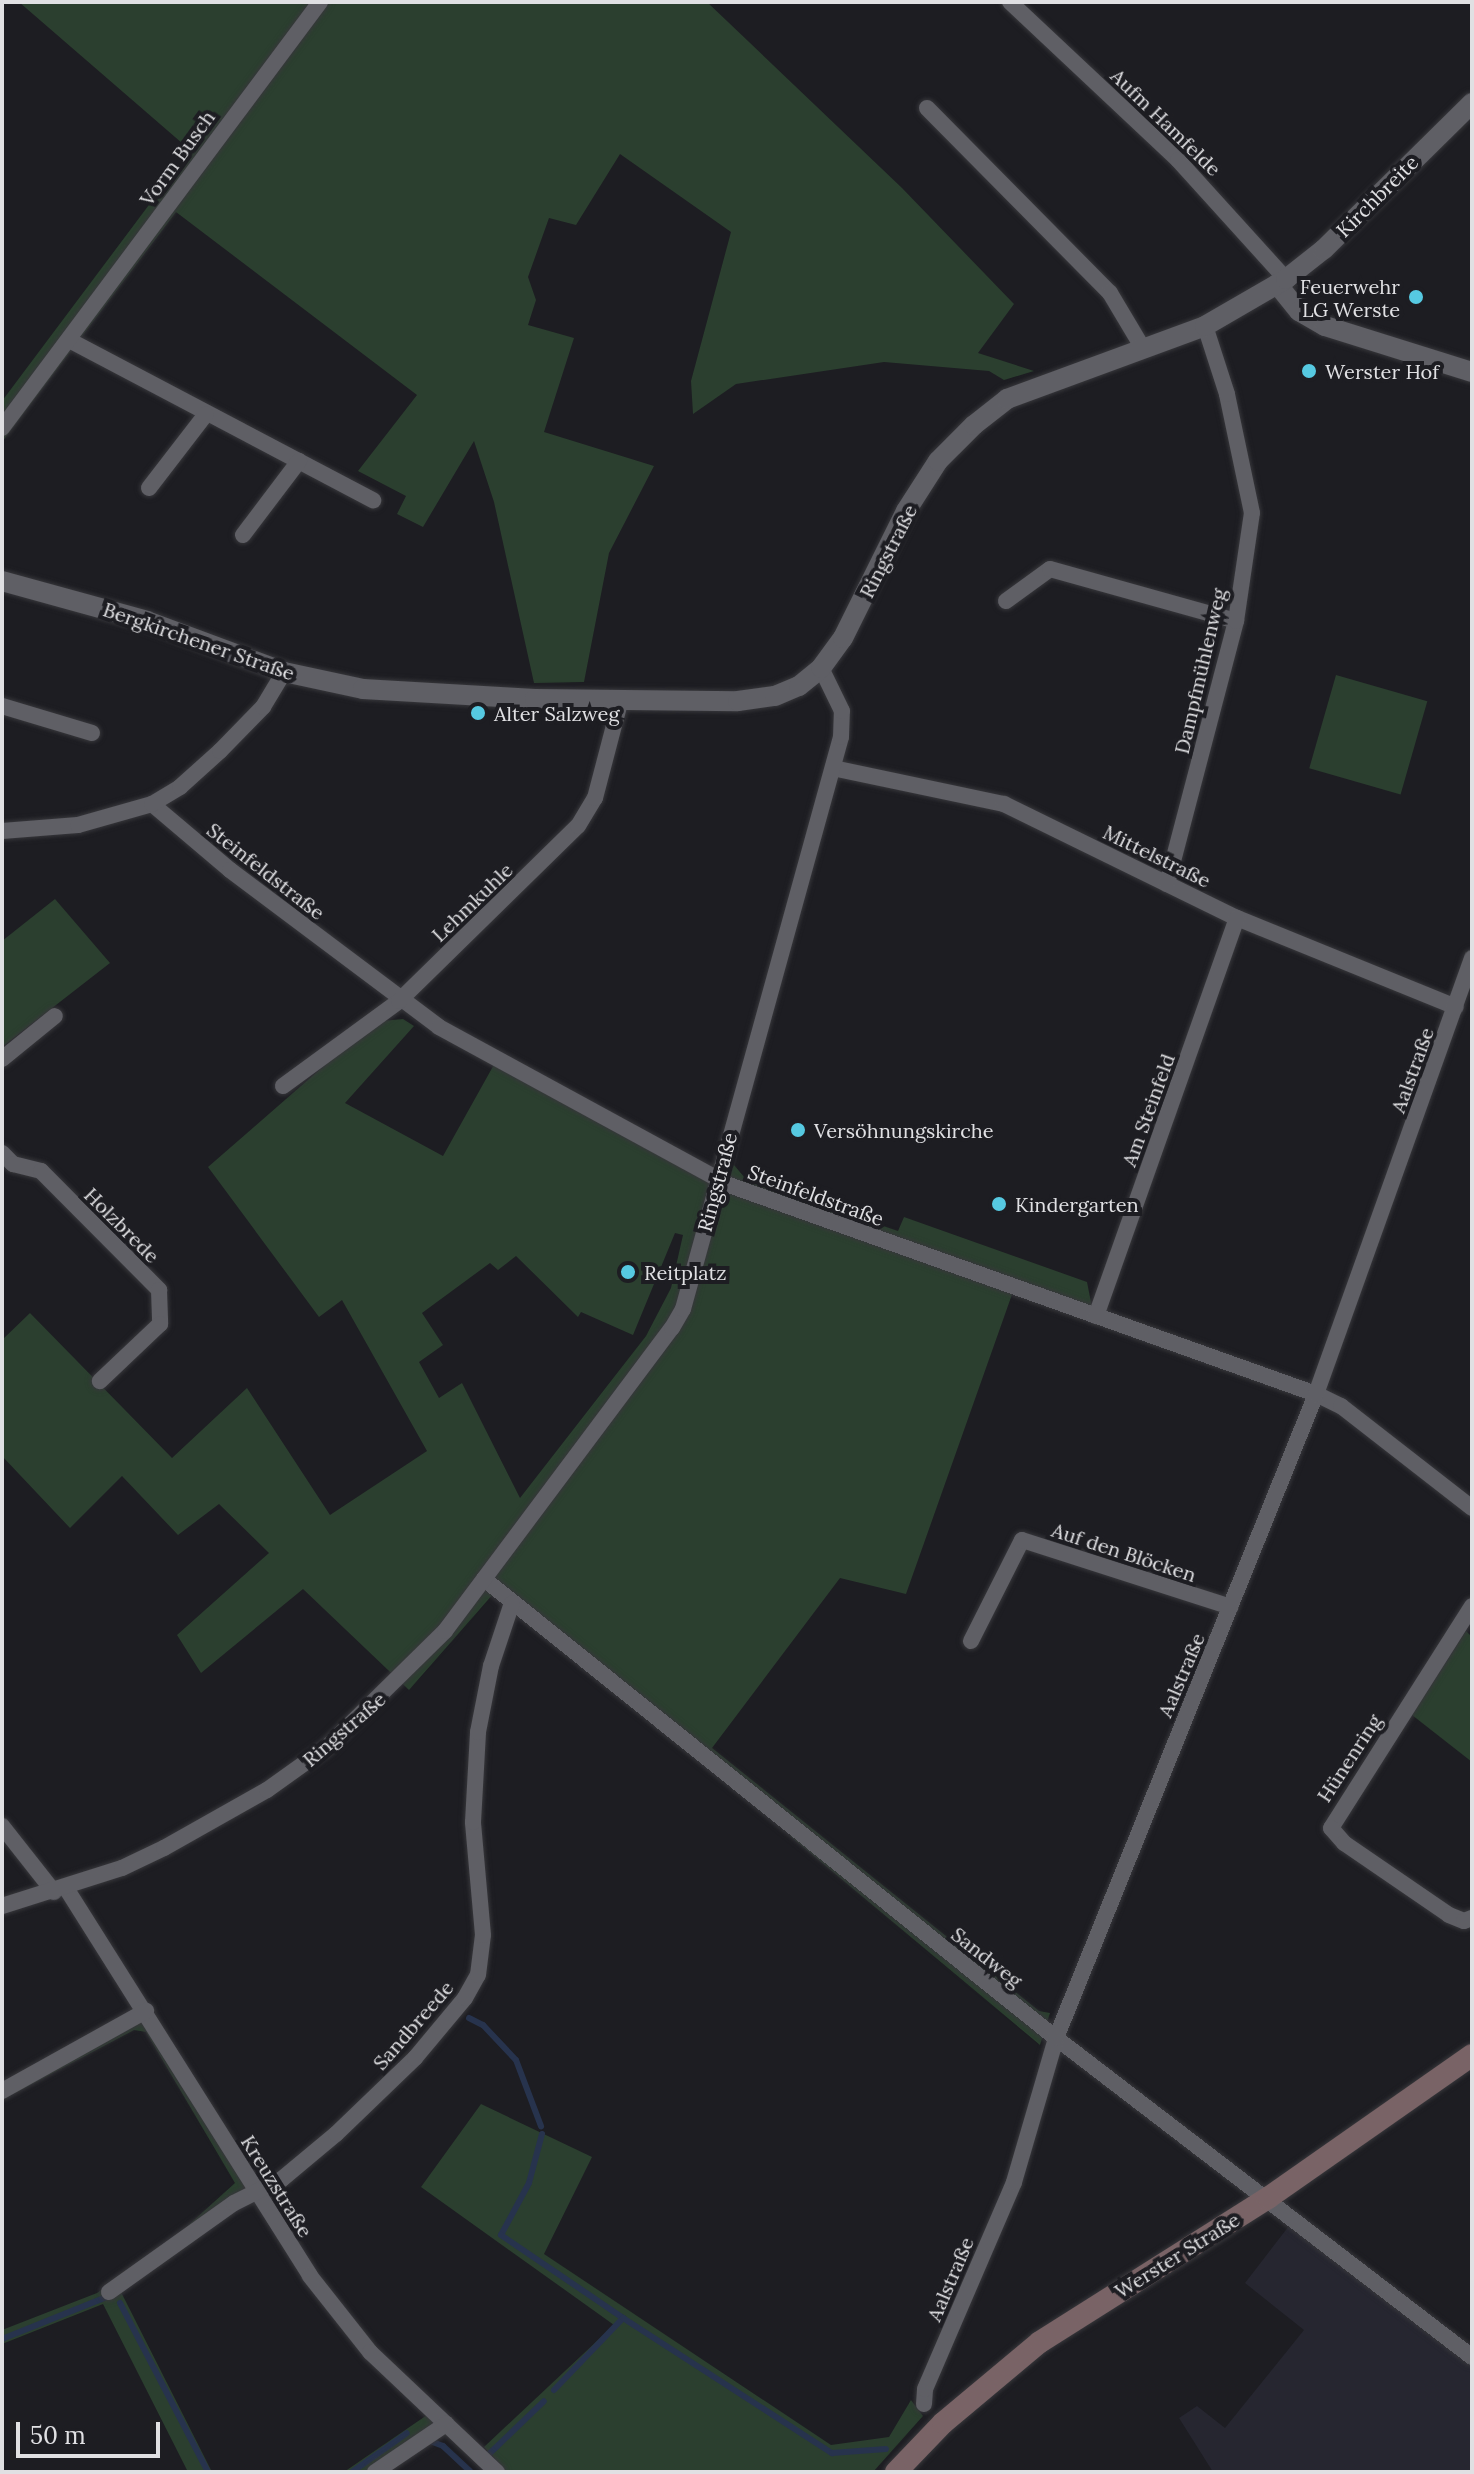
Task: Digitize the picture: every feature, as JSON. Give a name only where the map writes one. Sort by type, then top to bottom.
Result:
[{"type":"main road","name":"Werster Straße","points":[[899,2471],[943,2423],[1040,2342],[1268,2198],[1472,2055]]},
{"type":"street","name":"Vorm Busch","points":[[2,428],[320,2]]},
{"type":"street","name":"Aufm Hamfelde","points":[[1010,2],[1188,170],[1281,282]]},
{"type":"street","name":"Kirchbreite","points":[[1281,282],[1324,249],[1472,103]]},
{"type":"street","points":[[927,108],[1110,293],[1144,350]]},
{"type":"street","points":[[1281,282],[1299,311],[1325,326],[1472,372]]},
{"type":"street","name":"Ringstraße","points":[[2,1906],[60,1890],[164,1848],[302,1767],[393,1686],[484,1579],[672,1328],[683,1309],[833,768],[842,711],[821,668],[843,638],[906,511],[938,461],[1007,399],[1205,326],[1281,282]]},
{"type":"street","name":"Dampfmühlenweg","points":[[1167,884],[1236,621],[1252,513],[1227,394],[1205,326]]},
{"type":"street","points":[[69,340],[373,500]]},
{"type":"street","points":[[149,488],[206,414]]},
{"type":"street","points":[[243,535],[299,461]]},
{"type":"street","points":[[1006,601],[1050,569],[1236,621]]},
{"type":"street","name":"Bergkirchener Straße","points":[[2,581],[147,621],[284,672],[407,692],[621,699],[763,698],[799,686],[821,668]]},
{"type":"street","points":[[2,831],[78,825],[152,804],[180,787],[220,751],[263,707],[284,672]]},
{"type":"street","name":"Lehmkuhle","points":[[283,1086],[399,1001],[590,812],[621,699]]},
{"type":"street","points":[[2,706],[92,733]]},
{"type":"street","name":"Mittelstraße","points":[[833,768],[1004,804],[1237,918],[1462,1001]]},
{"type":"street","name":"Steinfeldstraße","points":[[152,804],[399,1001],[717,1178],[1316,1394],[1341,1406],[1472,1508]]},
{"type":"street","name":"Am Steinfeld","points":[[1096,1316],[1237,918]]},
{"type":"street","name":"Aalstraße","points":[[924,2404],[925,2389],[1014,2182],[1056,2038],[1316,1394],[1462,1001],[1472,958]]},
{"type":"street","points":[[2,1059],[55,1016]]},
{"type":"street","name":"Holzbrede","points":[[2,1153],[13,1164],[41,1171],[159,1290],[160,1324],[100,1381]]},
{"type":"street","name":"Auf den Blöcken","points":[[971,1641],[1022,1540],[1231,1607]]},
{"type":"street","name":"Sandweg","points":[[484,1579],[1056,2038],[1472,2357]]},
{"type":"street","name":"Sandbreede","points":[[109,2292],[257,2193],[336,2134],[389,2084],[457,2008],[478,1975],[484,1907],[473,1822],[478,1732],[491,1666],[512,1603]]},
{"type":"street","name":"Hünenring","points":[[1472,1606],[1331,1828],[1344,1843],[1449,1915],[1464,1921],[1472,1918]]},
{"type":"street","name":"Kreuzstraße","points":[[2,1826],[60,1890],[146,2011],[257,2193],[347,2327],[497,2472]]},
{"type":"street","points":[[2,2091],[146,2011]]},
{"type":"street","points":[[375,2472],[446,2424]]},
{"type":"shaded area","points":[[1292,2222],[1472,2361],[1472,2472],[1213,2472],[1179,2418],[1197,2406],[1225,2428],[1304,2330],[1245,2283]]},
{"type":"green space","points":[[19,2],[707,2],[902,188],[1014,304],[978,353],[1034,371],[1004,380],[989,371],[884,362],[736,384],[693,414],[691,381],[731,232],[620,154],[576,225],[549,218],[528,277],[536,300],[528,325],[574,338],[544,432],[654,466],[609,553],[584,682],[534,683],[494,502],[474,441],[423,527],[397,514],[406,496],[358,471],[417,395],[176,212],[2,442],[2,401],[190,150]]},
{"type":"green space","points":[[1336,675],[1427,701],[1401,794],[1309,768]]},
{"type":"green space","points":[[55,899],[110,963],[2,1047],[2,941]]},
{"type":"green space","points":[[403,1019],[414,1026],[345,1103],[443,1156],[496,1061],[700,1171],[734,1165],[745,1178],[898,1231],[904,1217],[1087,1282],[1093,1312],[1015,1286],[906,1594],[840,1578],[712,1748],[1039,2011],[1050,2013],[1040,2045],[790,1836],[793,1831],[494,1593],[409,1690],[303,1589],[201,1673],[177,1635],[269,1553],[219,1504],[178,1535],[122,1476],[70,1528],[2,1456],[2,1340],[30,1313],[172,1458],[247,1388],[330,1515],[427,1451],[342,1300],[319,1317],[208,1167],[333,1058],[382,1021]],"holes":[[[675,1233],[683,1235],[671,1288],[646,1336],[520,1498],[462,1383],[439,1398],[419,1362],[443,1345],[422,1313],[490,1263],[498,1270],[516,1256],[578,1317],[581,1312],[633,1335]]]},
{"type":"green space","points":[[1466,1631],[1472,1637],[1472,1762],[1412,1715]]},
{"type":"green space","points":[[140,2008],[257,2196],[121,2292],[212,2472],[188,2472],[103,2304],[2,2344],[2,2330],[97,2293],[172,2240],[235,2183],[146,2032],[134,2030],[2,2100],[2,2087]]},
{"type":"green space","points":[[481,2104],[592,2157],[544,2254],[831,2445],[889,2437],[911,2400],[923,2416],[873,2472],[499,2472],[503,2467],[484,2447],[614,2325],[421,2187]]},
{"type":"green space","points":[[427,2415],[440,2428],[382,2472],[344,2472]]},
{"type":"waterway","points":[[469,2018],[483,2025],[516,2060],[541,2126]]},
{"type":"waterway","points":[[542,2134],[529,2183],[501,2235],[623,2318]]},
{"type":"waterway","points":[[2,2339],[109,2296]]},
{"type":"waterway","points":[[120,2303],[208,2472]]},
{"type":"waterway","points":[[554,2390],[623,2318],[832,2453],[886,2449]]},
{"type":"waterway","points":[[489,2454],[544,2401]]},
{"type":"waterway","points":[[352,2472],[407,2433]]},
{"type":"waterway","points":[[430,2441],[443,2446],[470,2471]]},
{"type":"place","name":"Feuerwehr LG Werste","points":[[1416,297]]},
{"type":"place","name":"Werster Hof","points":[[1309,371]]},
{"type":"place","name":"Alter Salzweg","points":[[478,713]]},
{"type":"place","name":"Versöhnungskirche","points":[[798,1130]]},
{"type":"place","name":"Kindergarten","points":[[999,1204]]},
{"type":"place","name":"Reitplatz","points":[[628,1272]]}]
